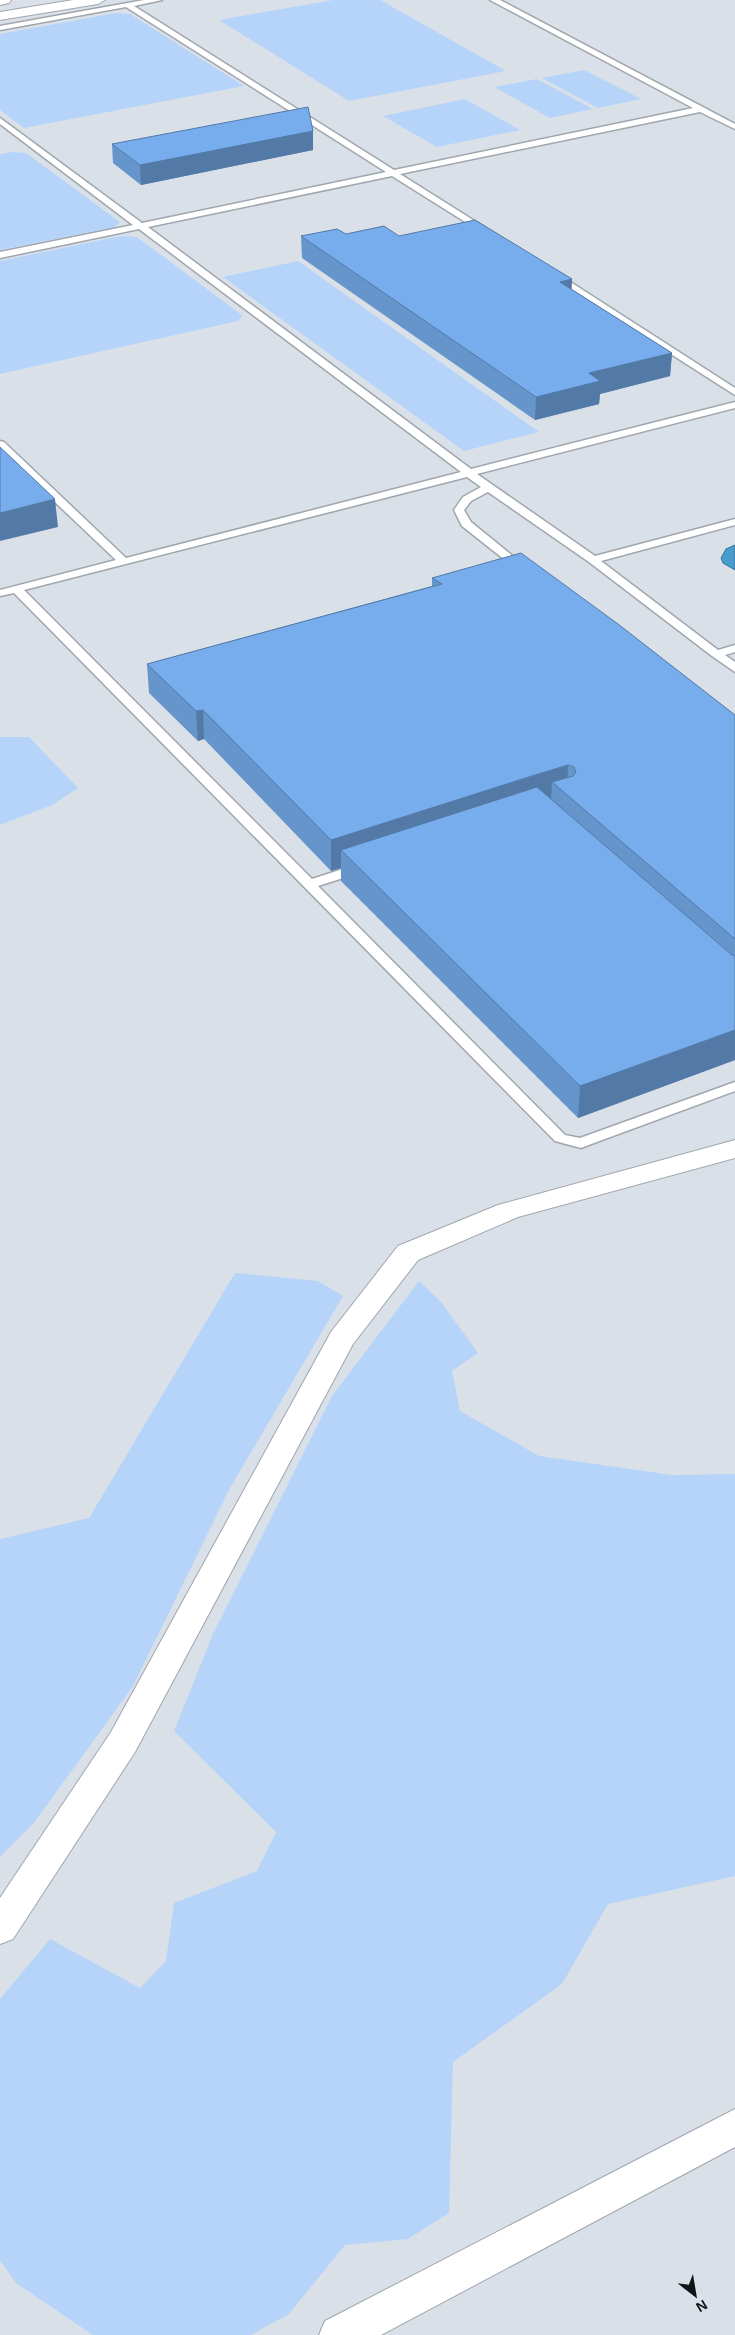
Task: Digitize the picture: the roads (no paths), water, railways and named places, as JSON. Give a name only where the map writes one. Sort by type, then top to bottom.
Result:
[{"type":"street","points":[[0,16],[98,0]]},
{"type":"street","points":[[0,1928],[123,1742],[341,1339],[408,1253],[508,1211],[735,1149]]},
{"type":"street","points":[[340,2335],[735,2127]]},
{"type":"lane","points":[[0,28],[158,0]]},
{"type":"lane","points":[[494,0],[735,127]]},
{"type":"lane","points":[[127,5],[494,237]]},
{"type":"lane","points":[[0,256],[701,109]]},
{"type":"lane","points":[[0,120],[470,474],[593,560],[735,668]]},
{"type":"lane","points":[[544,269],[735,392]]},
{"type":"lane","points":[[0,593],[735,405]]},
{"type":"lane","points":[[0,444],[123,561]]},
{"type":"lane","points":[[489,487],[467,499],[459,510],[466,524],[535,578]]},
{"type":"lane","points":[[593,560],[735,522]]},
{"type":"lane","points":[[17,589],[560,1138],[581,1143],[735,1086]]},
{"type":"lane","points":[[716,654],[735,648]]},
{"type":"lane","points":[[310,884],[376,862]]}]
